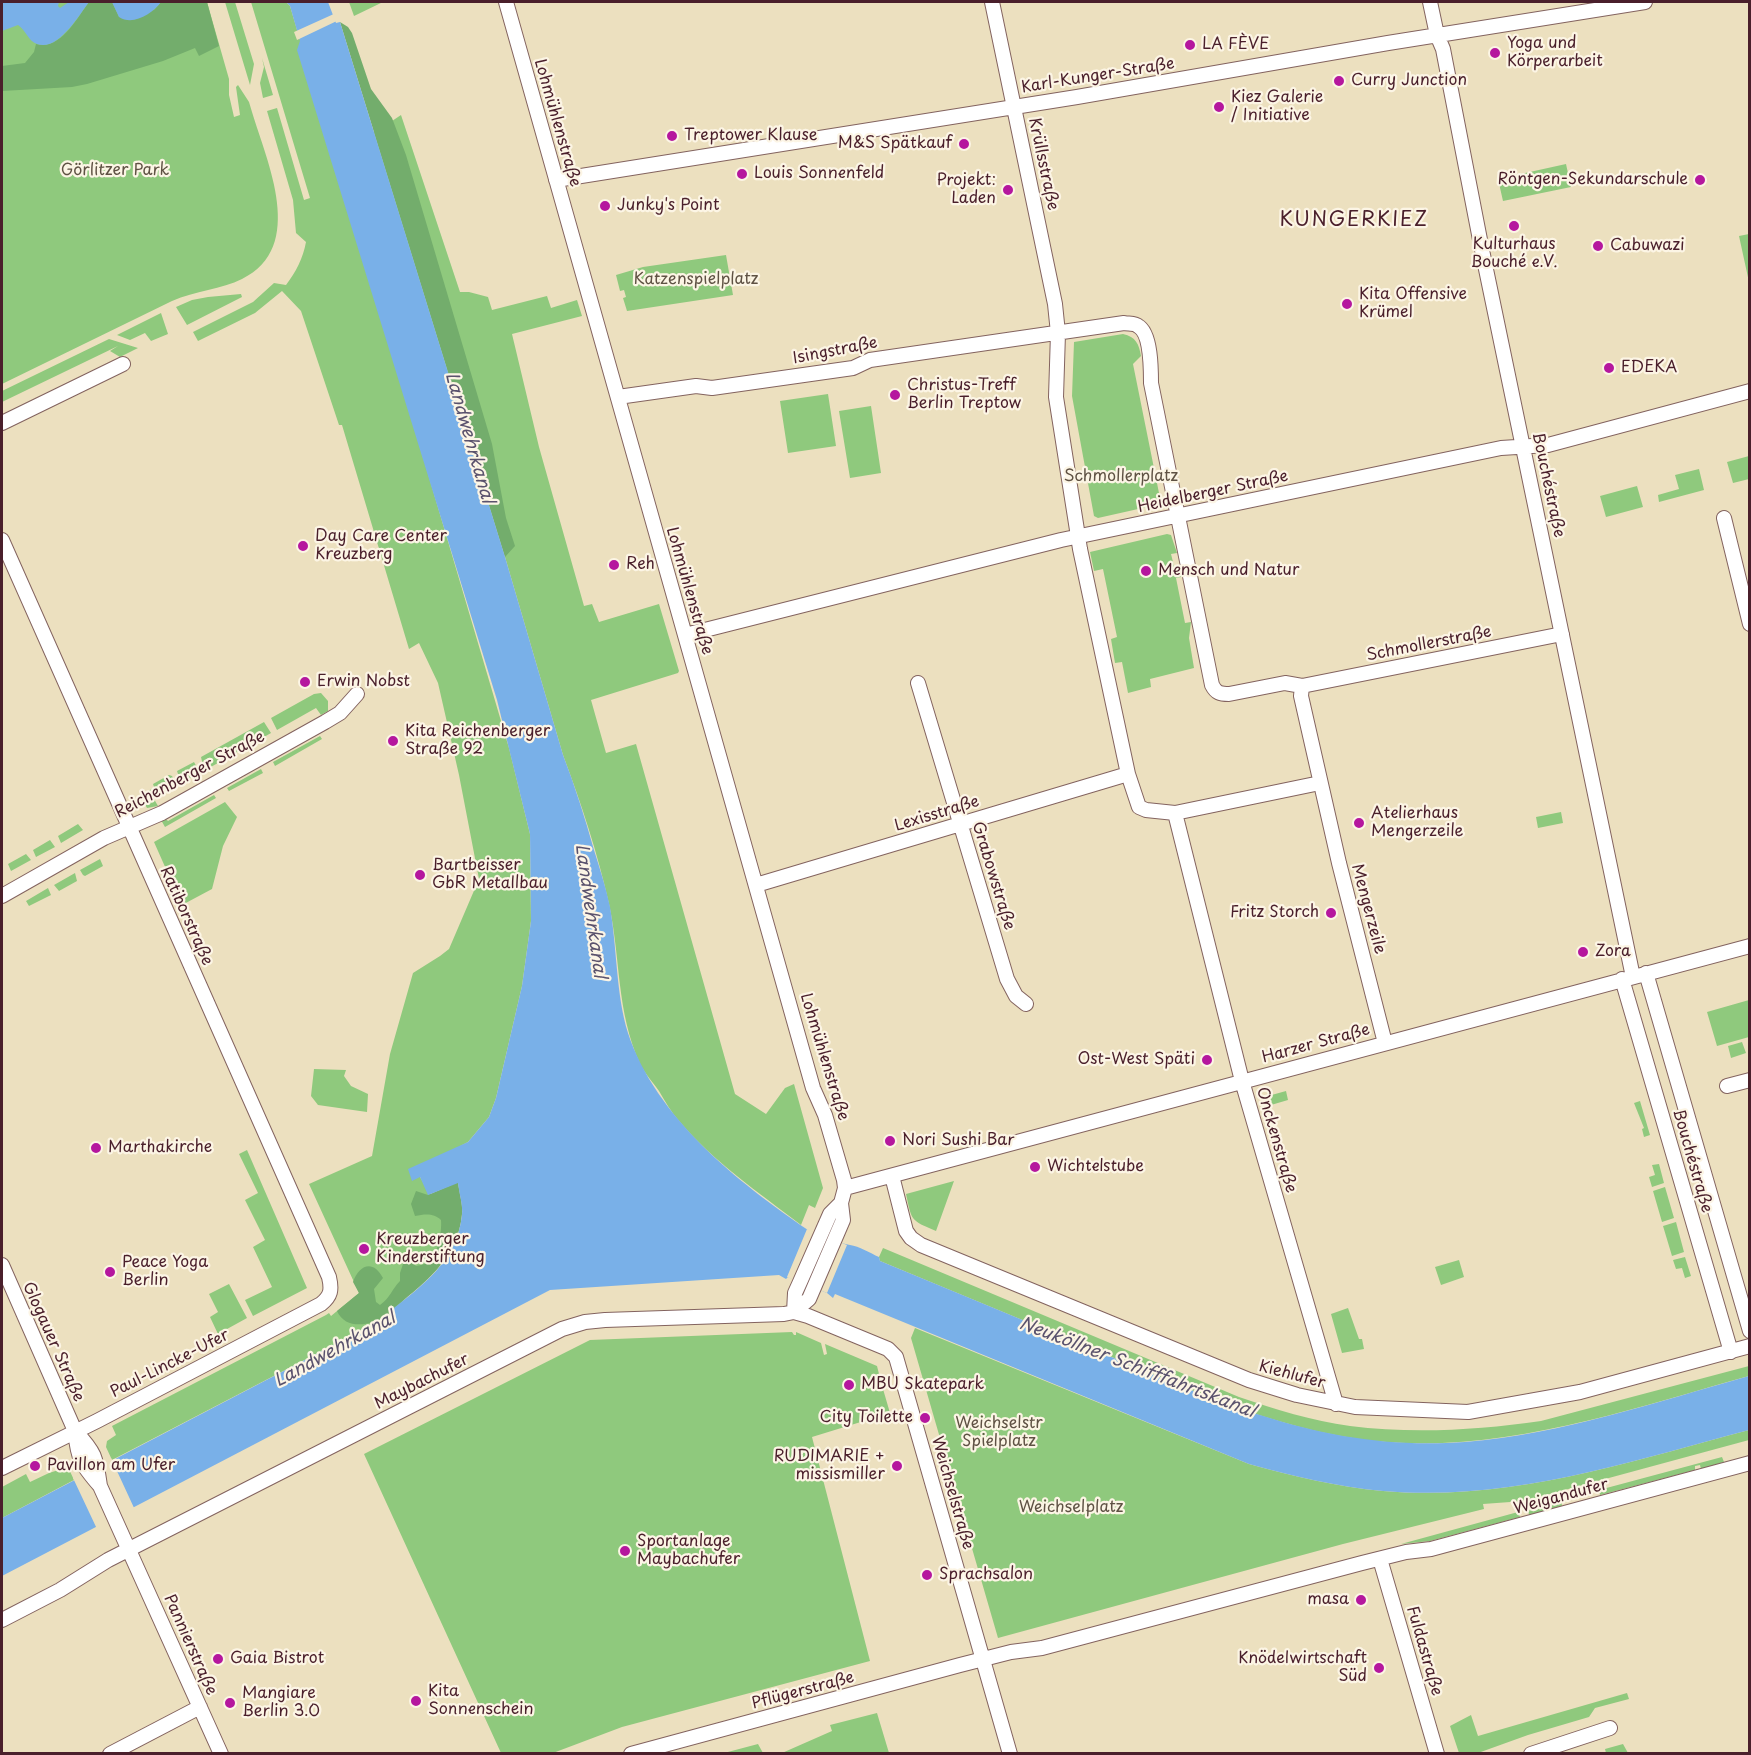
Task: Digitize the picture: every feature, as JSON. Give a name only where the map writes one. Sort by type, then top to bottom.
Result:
[{"type":"street","name":"Lohmühlenstraße","points":[[506,2],[813,1089],[825,1115],[845,1188]]},
{"type":"street","name":"Krüllsstraße","points":[[992,2],[1055,304],[1058,333]]},
{"type":"street","name":"Bouchéstraße","points":[[1430,2],[1437,35],[1443,49],[1634,976],[1731,1352]]},
{"type":"street","name":"Karl-Kunger-Straße","points":[[556,180],[1645,2]]},
{"type":"street","points":[[1124,323],[1137,325],[1143,330],[1147,341],[1151,383],[1179,516],[1210,679],[1215,691],[1229,694],[1285,683],[1302,686],[1301,696],[1320,783],[1175,813],[1146,810],[1139,807],[1128,774],[1079,537],[1056,397],[1058,333],[1124,323]]},
{"type":"street","name":"Isingstraße","points":[[618,397],[696,386],[712,388],[853,368],[870,360],[1058,333]]},
{"type":"street","points":[[2,423],[123,364]]},
{"type":"street","name":"Heidelberger Straße","points":[[685,635],[1079,537],[1502,448],[1548,445],[1749,392]]},
{"type":"street","points":[[1724,518],[1749,624]]},
{"type":"street","name":"Ratiborstraße","points":[[2,540],[329,1277],[331,1291],[321,1304]]},
{"type":"street","name":"Schmollerstraße","points":[[1302,686],[1562,634]]},
{"type":"street","name":"Grabowstraße","points":[[918,683],[1006,979],[1016,996],[1026,1004]]},
{"type":"street","name":"Reichenberger Straße","points":[[2,896],[104,838],[162,813],[325,722],[340,713],[357,694]]},
{"type":"street","name":"Lexisstraße","points":[[756,885],[1128,774]]},
{"type":"street","name":"Mengerzeile","points":[[1320,783],[1385,1043]]},
{"type":"street","name":"Onckenstraße","points":[[1175,813],[1242,1082],[1336,1404]]},
{"type":"street","name":"Harzer Straße","points":[[845,1188],[1749,946]]},
{"type":"street","name":"Bouchéstraße","points":[[1634,976],[1749,1331]]},
{"type":"street","points":[[1727,1086],[1749,1080]]},
{"type":"street","name":"Kiehlufer","points":[[892,1176],[906,1231],[918,1243],[1249,1380],[1336,1404],[1359,1408],[1468,1412],[1580,1392],[1749,1346]]},
{"type":"street","points":[[794,1312],[809,1299],[835,1240],[843,1220],[842,1203],[845,1188]]},
{"type":"street","points":[[794,1312],[795,1293],[830,1214],[842,1203]]},
{"type":"street","name":"Glogauer Straße","points":[[2,1265],[75,1431],[78,1454],[92,1468],[100,1486]]},
{"type":"street","name":"Paul-Lincke-Ufer","points":[[2,1468],[321,1304]]},
{"type":"street","name":"Maybachufer","points":[[2,1620],[60,1590],[129,1549],[562,1329],[596,1321],[794,1312],[888,1348]]},
{"type":"street","name":"Weichselstraße","points":[[888,1348],[896,1357],[1010,1754]]},
{"type":"street","name":"Weigandufer","points":[[1380,1558],[1431,1549],[1749,1463]]},
{"type":"street","name":"Pannierstraße","points":[[100,1486],[221,1754]]},
{"type":"street","points":[[983,1660],[1011,1652],[1042,1648],[1380,1558]]},
{"type":"street","name":"Fuldastraße","points":[[1380,1558],[1437,1754]]},
{"type":"street","name":"Pflügerstraße","points":[[631,1754],[983,1660]]},
{"type":"street","points":[[110,1754],[200,1707]]},
{"type":"street","points":[[1532,1754],[1610,1728]]},
{"type":"green space","name":"Görlitzer Park","points":[[2,2],[207,2],[229,79],[229,95],[234,117],[240,115],[236,87],[238,85],[249,102],[266,155],[273,178],[278,225],[273,246],[262,265],[242,279],[172,301],[2,384]]},
{"type":"green space","points":[[89,2],[112,2],[119,17],[154,10],[161,2],[207,2],[219,46],[199,56],[195,48],[163,61],[87,84],[2,91],[2,66],[25,63],[34,52],[36,44],[53,43],[60,38]]},
{"type":"green space","points":[[225,2],[235,2],[254,64],[250,85]]},
{"type":"green space","points":[[251,2],[286,2],[290,6],[509,748],[530,834],[531,921],[522,986],[496,1098],[489,1117],[468,1142],[451,1151],[420,1177],[457,1238],[391,1315],[112,1460],[106,1447],[107,1441],[116,1435],[112,1426],[329,1313],[331,1316],[359,1293],[309,1184],[372,1156],[390,1054],[413,973],[449,949],[479,879],[438,683],[419,643],[409,649],[342,425],[339,425],[301,311],[282,291],[255,313],[198,341],[193,332],[253,302],[274,283],[286,285],[299,265],[306,242],[296,233],[293,200],[267,111],[277,108],[304,200],[310,198]]},
{"type":"green space","points":[[349,2],[383,2],[354,16]]},
{"type":"green space","points":[[340,22],[352,33],[371,89],[392,118],[406,155],[492,444],[506,518],[515,546],[505,557]]},
{"type":"green space","points":[[262,58],[273,95],[263,98],[260,83],[264,67]]},
{"type":"green space","points":[[401,115],[460,292],[488,297],[492,310],[547,296],[551,308],[577,300],[582,316],[512,334],[539,447],[584,606],[592,604],[599,622],[659,604],[679,671],[591,700],[606,753],[636,744],[735,1094],[766,1114],[785,1088],[794,1084],[823,1188],[815,1208],[809,1205],[801,1225],[737,1176],[693,1136],[673,1114],[644,1071],[632,1044],[623,1004],[613,925],[600,866],[563,755],[505,557],[374,133]]},
{"type":"green space","points":[[1566,164],[1571,187],[1503,201],[1498,179]]},
{"type":"green space","points":[[1749,234],[1750,239],[1749,282],[1739,236]]},
{"type":"green space","name":"Katzenspielplatz","points":[[726,255],[733,295],[627,311],[623,298],[626,297],[624,290],[620,291],[616,275],[643,267]]},
{"type":"green space","points":[[241,294],[242,297],[187,325],[176,307],[192,300]]},
{"type":"green space","points":[[161,313],[168,334],[151,341],[145,333],[130,340],[117,335]]},
{"type":"green space","name":"Schmollerplatz","points":[[1123,334],[1134,339],[1141,356],[1133,364],[1160,498],[1156,505],[1098,518],[1094,516],[1072,396],[1074,342]]},
{"type":"green space","points":[[109,339],[138,348],[120,357],[110,351],[118,346],[2,402],[2,391]]},
{"type":"green space","points":[[828,394],[836,446],[788,453],[780,401]]},
{"type":"green space","points":[[871,406],[881,473],[850,478],[839,411]]},
{"type":"green space","points":[[1749,456],[1749,479],[1733,483],[1727,462]]},
{"type":"green space","points":[[1699,469],[1704,490],[1659,502],[1658,495],[1679,489],[1675,475]]},
{"type":"green space","points":[[1637,486],[1643,507],[1606,517],[1600,496]]},
{"type":"green space","name":"Schmollerplatz","points":[[1167,534],[1171,535],[1177,553],[1171,554],[1175,570],[1184,568],[1186,576],[1176,578],[1185,623],[1191,622],[1189,638],[1194,668],[1150,679],[1151,687],[1128,693],[1122,662],[1115,663],[1111,639],[1117,637],[1103,569],[1094,571],[1090,552]]},
{"type":"green space","points":[[321,693],[328,701],[328,711],[321,715],[316,708],[277,730],[271,718],[314,694]]},
{"type":"green space","points":[[264,722],[271,733],[209,768],[207,764],[203,766],[201,757]]},
{"type":"green space","points":[[320,736],[322,739],[275,766],[273,762]]},
{"type":"green space","points":[[194,762],[200,773],[181,783],[177,771]]},
{"type":"green space","points":[[261,769],[263,773],[229,791],[227,788]]},
{"type":"green space","points":[[169,775],[177,785],[154,799],[158,806],[147,808],[141,797],[154,787],[153,784]]},
{"type":"green space","points":[[214,795],[216,798],[165,827],[161,820],[165,818],[168,821]]},
{"type":"green space","points":[[225,802],[237,817],[223,846],[212,889],[182,905],[154,842]]},
{"type":"green space","points":[[1561,812],[1563,823],[1538,828],[1536,817]]},
{"type":"green space","points":[[78,824],[83,830],[61,843],[58,836]]},
{"type":"green space","points":[[50,840],[55,847],[36,857],[33,850]]},
{"type":"green space","points":[[26,854],[31,860],[11,871],[8,864]]},
{"type":"green space","points":[[100,859],[103,866],[83,875],[80,870]]},
{"type":"green space","points":[[75,873],[77,881],[59,891],[54,885]]},
{"type":"green space","points":[[48,888],[51,895],[29,906],[26,901]]},
{"type":"green space","points":[[1749,1000],[1749,1037],[1717,1046],[1707,1012]]},
{"type":"green space","points":[[1742,1042],[1746,1053],[1731,1058],[1728,1046]]},
{"type":"green space","points":[[314,1069],[346,1070],[344,1076],[351,1086],[368,1094],[367,1112],[318,1105],[311,1096]]},
{"type":"green space","points":[[1286,1091],[1288,1100],[1271,1105],[1268,1096]]},
{"type":"green space","points":[[1640,1101],[1650,1135],[1644,1137],[1642,1129],[1644,1128],[1634,1103]]},
{"type":"green space","points":[[247,1150],[307,1288],[253,1316],[245,1300],[272,1287],[253,1247],[265,1240],[245,1200],[258,1193],[239,1154]]},
{"type":"green space","points":[[1659,1164],[1664,1183],[1652,1187],[1649,1177],[1655,1175],[1652,1165]]},
{"type":"green space","points":[[954,1181],[936,1231],[917,1222],[911,1215],[906,1194]]},
{"type":"green space","points":[[458,1182],[462,1210],[459,1230],[454,1245],[436,1270],[389,1312],[391,1315],[362,1324],[347,1322],[342,1318],[337,1311],[359,1293],[353,1282],[362,1268],[371,1266],[383,1278],[374,1289],[376,1302],[380,1305],[400,1281],[404,1261],[409,1260],[416,1266],[430,1260],[438,1244],[441,1220],[429,1215],[415,1216],[411,1204],[416,1191],[428,1195]]},
{"type":"green space","points":[[1665,1187],[1674,1218],[1662,1222],[1653,1191]]},
{"type":"green space","points":[[1676,1222],[1684,1252],[1672,1256],[1663,1226]]},
{"type":"green space","points":[[883,1248],[1239,1397],[1336,1424],[1422,1430],[1470,1429],[1518,1424],[1541,1421],[1749,1366],[1749,1376],[1605,1416],[1507,1437],[1457,1442],[1408,1443],[1358,1439],[1278,1421],[1201,1394],[880,1261],[879,1257]]},
{"type":"green space","points":[[1685,1257],[1691,1276],[1685,1278],[1682,1268],[1676,1269],[1673,1260]]},
{"type":"green space","points":[[1459,1260],[1464,1277],[1441,1285],[1435,1267]]},
{"type":"green space","points":[[229,1284],[247,1318],[218,1334],[210,1317],[218,1312],[209,1294]]},
{"type":"green space","points":[[1348,1308],[1364,1349],[1342,1353],[1331,1314]]},
{"type":"green space","name":"Weichselplatz","points":[[915,1328],[1249,1464],[1349,1487],[1430,1493],[1476,1491],[1568,1477],[1749,1430],[1749,1440],[1524,1501],[1483,1504],[1484,1509],[1343,1544],[998,1638],[911,1338]]},
{"type":"green space","name":"Sportanlage Maybachufer","points":[[792,1332],[794,1335],[796,1332],[821,1343],[824,1355],[827,1354],[825,1344],[877,1366],[881,1382],[879,1383],[890,1413],[812,1437],[870,1661],[622,1727],[553,1753],[501,1753],[364,1454],[590,1340]]},
{"type":"green space","points":[[1722,1457],[1724,1462],[1701,1469],[1700,1465],[1695,1466],[1695,1470],[1600,1495],[1599,1490]]},
{"type":"green space","points":[[68,1467],[74,1480],[2,1518],[2,1487],[26,1474],[30,1482]]},
{"type":"green space","points":[[1561,1500],[1562,1506],[1529,1515],[1528,1509]]},
{"type":"green space","points":[[1518,1512],[1520,1517],[1430,1541],[1401,1544]]},
{"type":"green space","points":[[1627,1693],[1629,1699],[1595,1708],[1589,1717],[1478,1753],[1459,1753],[1450,1726],[1471,1715],[1478,1736]]},
{"type":"green space","points":[[877,1713],[889,1753],[782,1753],[832,1731],[830,1725]]},
{"type":"green space","points":[[758,1744],[763,1753],[724,1753]]},
{"type":"green space","points":[[1623,1744],[1628,1753],[1606,1753],[1605,1749]]},
{"type":"water","points":[[2,2],[59,2],[60,8],[69,2],[89,2],[60,38],[45,45],[34,43],[18,25],[2,31]]},
{"type":"water","points":[[112,2],[161,2],[153,11],[130,20],[119,17]]},
{"type":"water","points":[[286,2],[328,2],[336,23],[340,22],[505,557],[563,755],[603,878],[610,907],[621,1003],[628,1033],[641,1064],[658,1093],[702,1145],[754,1191],[813,1233],[861,1248],[879,1257],[880,1261],[1193,1391],[1279,1421],[1368,1440],[1415,1443],[1465,1442],[1537,1432],[1573,1424],[1749,1376],[1749,1430],[1614,1466],[1523,1485],[1476,1491],[1430,1493],[1383,1491],[1349,1487],[1249,1464],[835,1294],[833,1298],[827,1293],[788,1277],[786,1279],[779,1275],[550,1290],[2,1576],[2,1518],[391,1315],[389,1312],[436,1271],[446,1259],[459,1231],[462,1211],[458,1183],[428,1195],[420,1177],[412,1181],[408,1169],[468,1142],[489,1117],[496,1098],[522,986],[531,921],[530,834],[497,700],[297,50],[300,41],[290,6]]},
{"type":"pier","points":[[336,13],[338,20],[341,19],[297,40],[294,32]]},
{"type":"pier","points":[[807,1229],[847,1245],[827,1293],[787,1277]]},
{"type":"pier","points":[[111,1458],[135,1510],[97,1529],[73,1478]]},
{"type":"place","name":"LA FÈVE","points":[[1190,45]]},
{"type":"place","name":"Yoga und Körperarbeit","points":[[1495,53]]},
{"type":"place","name":"Curry Junction","points":[[1339,81]]},
{"type":"place","name":"Kiez Galerie / Initiative","points":[[1219,107]]},
{"type":"place","name":"Treptower Klause","points":[[672,136]]},
{"type":"place","name":"M&S Spätkauf","points":[[964,144]]},
{"type":"place","name":"Louis Sonnenfeld","points":[[742,174]]},
{"type":"place","name":"Röntgen-Sekundarschule","points":[[1700,180]]},
{"type":"place","name":"Projekt: Laden","points":[[1008,190]]},
{"type":"place","name":"Junky's Point","points":[[605,206]]},
{"type":"place","name":"Kulturhaus Bouché e.V.","points":[[1514,226]]},
{"type":"place","name":"Cabuwazi","points":[[1598,246]]},
{"type":"place","name":"Kita Offensive Krümel","points":[[1347,304]]},
{"type":"place","name":"EDEKA","points":[[1609,368]]},
{"type":"place","name":"Christus-Treff Berlin Treptow","points":[[895,395]]},
{"type":"place","name":"Day Care Center Kreuzberg","points":[[303,546]]},
{"type":"place","name":"Reh","points":[[614,565]]},
{"type":"place","name":"Mensch und Natur","points":[[1146,571]]},
{"type":"place","name":"Erwin Nobst","points":[[305,682]]},
{"type":"place","name":"Kita Reichenberger Straße 92","points":[[393,741]]},
{"type":"place","name":"Atelierhaus Mengerzeile","points":[[1359,823]]},
{"type":"place","name":"Bartbeisser GbR Metallbau","points":[[420,875]]},
{"type":"place","name":"Fritz Storch","points":[[1331,913]]},
{"type":"place","name":"Zora","points":[[1583,952]]},
{"type":"place","name":"Ost-West Späti","points":[[1207,1060]]},
{"type":"place","name":"Nori Sushi Bar","points":[[890,1141]]},
{"type":"place","name":"Marthakirche","points":[[96,1148]]},
{"type":"place","name":"Wichtelstube","points":[[1035,1167]]},
{"type":"place","name":"Kreuzberger Kinderstiftung","points":[[364,1249]]},
{"type":"place","name":"Peace Yoga Berlin","points":[[110,1272]]},
{"type":"place","name":"MBU Skatepark","points":[[849,1385]]},
{"type":"place","name":"City Toilette","points":[[925,1418]]},
{"type":"place","name":"Pavillon am Ufer","points":[[35,1466]]},
{"type":"place","name":"RUDIMARIE + missismiller","points":[[897,1466]]},
{"type":"place","name":"Sportanlage Maybachufer","points":[[625,1551]]},
{"type":"place","name":"Sprachsalon","points":[[927,1575]]},
{"type":"place","name":"masa","points":[[1361,1600]]},
{"type":"place","name":"Gaia Bistrot","points":[[218,1659]]},
{"type":"place","name":"Knödelwirtschaft Süd","points":[[1379,1668]]},
{"type":"place","name":"Kita Sonnenschein","points":[[416,1701]]},
{"type":"place","name":"Mangiare Berlin 3.0","points":[[230,1703]]},
{"type":"district","name":"KUNGERKIEZ","points":[[1354,220]]},
{"type":"water label","name":"Landwehrkanal","points":[[469,438]]},
{"type":"water label","name":"Landwehrkanal","points":[[590,911]]},
{"type":"water label","name":"Landwehrkanal","points":[[335,1350]]},
{"type":"water label","name":"Neuköllner Schifffahrtskanal","points":[[1137,1368]]},
{"type":"park label","name":"Weichselstr Spielplatz","points":[[999,1433]]}]
